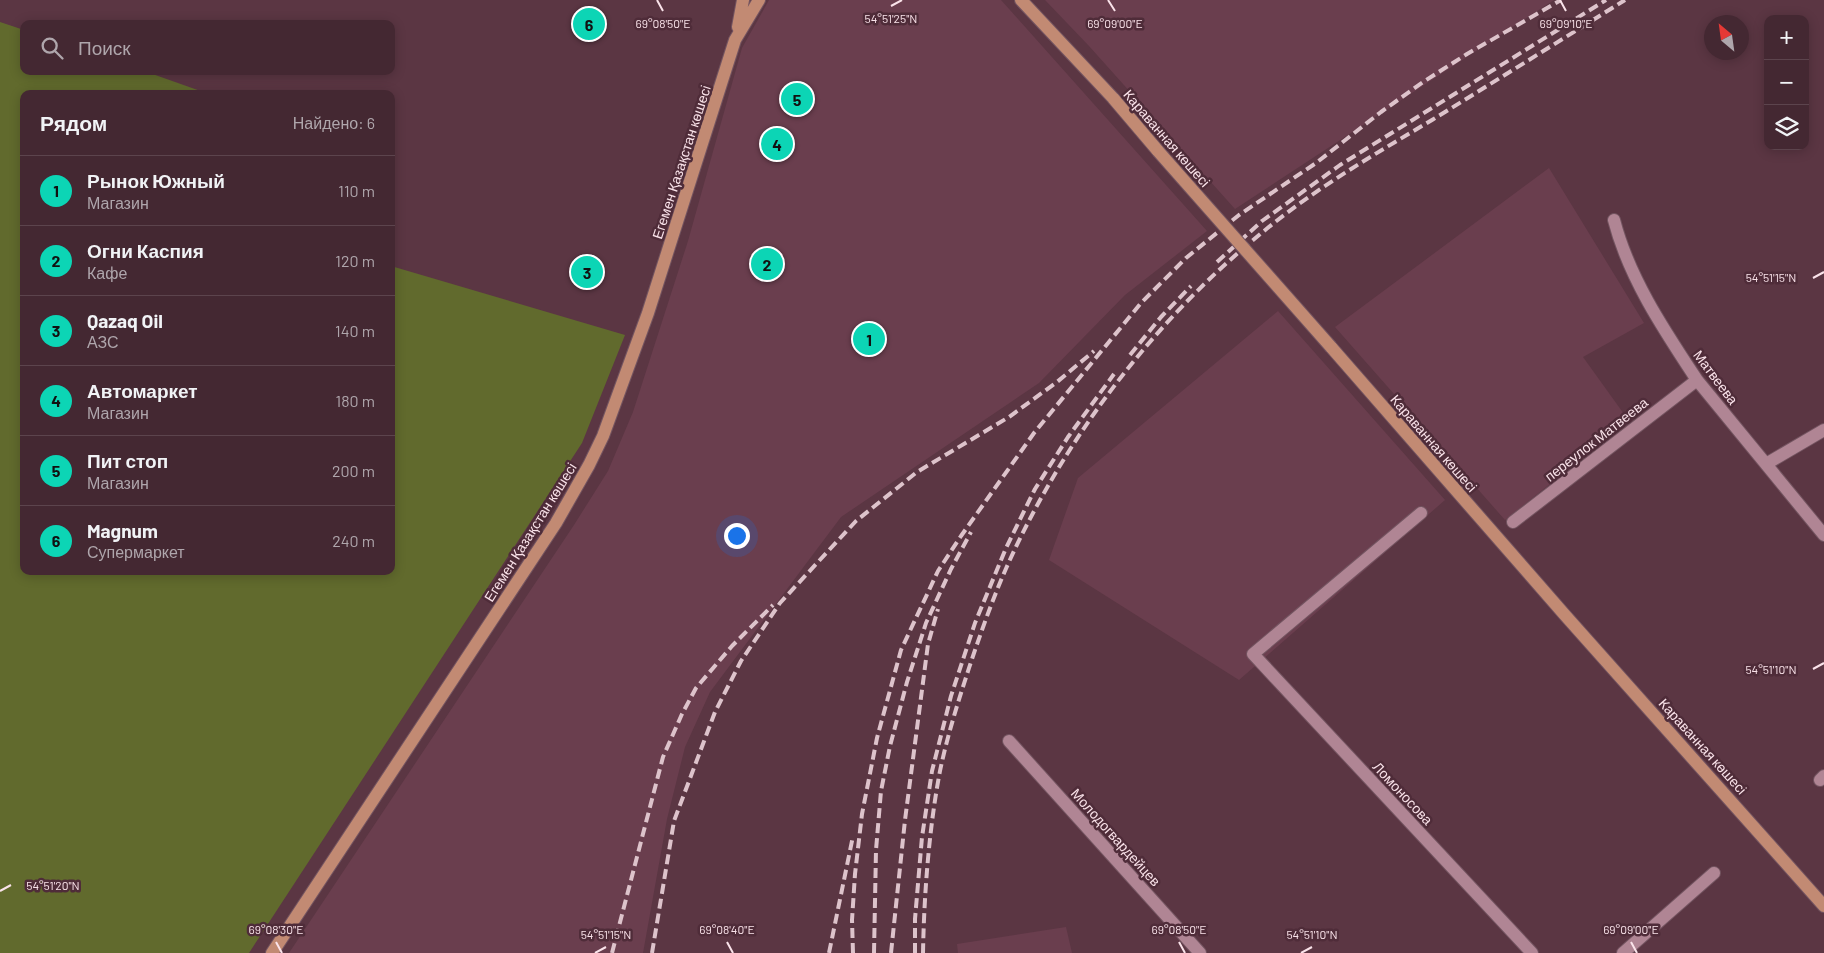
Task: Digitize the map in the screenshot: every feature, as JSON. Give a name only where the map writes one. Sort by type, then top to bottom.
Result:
[{"type":"main road","points":[[735,40],[743,0]]},
{"type":"main road","name":"Егемен Қазақстан көшесі","points":[[272,953],[556,523],[589,465],[603,436],[648,313],[735,40],[759,0]]},
{"type":"main road","name":"Караванная көшесі","points":[[1021,0],[1113,98],[1564,614],[1824,906]]},
{"type":"street","name":"Матвеева","points":[[1614,220],[1620,242],[1636,281],[1697,380],[1824,535]]},
{"type":"street","name":"переулок Матвеева","points":[[1513,522],[1697,380]]},
{"type":"street","points":[[1766,464],[1824,430]]},
{"type":"street","name":"Ломоносова","points":[[1420,512],[1253,654],[1532,953]]},
{"type":"street","name":"Молодогвардейцев","points":[[1009,741],[1200,953]]},
{"type":"street","points":[[1623,953],[1714,872]]},
{"type":"shaded area","points":[[769,0],[1001,0],[1207,231],[1125,295],[1039,383],[841,517],[710,692],[685,747],[667,819],[643,953],[289,953],[608,471],[633,412],[688,241],[742,48]]},
{"type":"shaded area","points":[[1045,0],[1554,0],[1235,209],[1089,46]]},
{"type":"shaded area","points":[[1549,168],[1644,323],[1583,357],[1629,421],[1505,520],[1335,327]]},
{"type":"shaded area","points":[[1278,311],[1445,500],[1239,680],[1049,560],[1078,478]]},
{"type":"shaded area","points":[[1066,927],[1072,953],[958,953],[957,944]]},
{"type":"green space","points":[[0,22],[20,29],[20,75],[155,75],[198,90],[20,90],[20,575],[395,575],[395,267],[625,335],[582,443],[249,953],[0,953]]},
{"type":"railway","points":[[853,953],[852,920],[862,814],[877,738],[901,650],[938,571],[1034,433],[1141,303],[1186,258],[1239,215],[1316,163],[1423,82],[1467,54],[1561,0]]},
{"type":"railway","points":[[1217,262],[1262,221],[1340,165],[1606,0]]},
{"type":"railway","points":[[923,953],[926,885],[936,793],[949,732],[974,653],[1001,580],[1037,505],[1091,418],[1121,377],[1154,337],[1225,264],[1304,200],[1346,172],[1625,0]]},
{"type":"railway","points":[[1130,355],[1161,317],[1191,286]]},
{"type":"railway","points":[[652,953],[674,821],[715,712],[741,661],[780,603],[856,521],[917,472],[1009,417],[1057,382],[1094,351]]},
{"type":"railway","points":[[915,953],[915,919],[922,837],[932,771],[951,696],[975,623],[1006,548],[1035,489],[1068,437],[1114,374]]},
{"type":"railway","points":[[874,953],[876,850],[881,791],[890,746],[907,682],[926,623],[951,569],[971,532]]},
{"type":"railway","points":[[612,953],[663,757],[682,714],[696,688],[732,646],[773,605]]},
{"type":"railway","points":[[891,953],[905,820],[928,644],[938,609]]},
{"type":"railway","points":[[829,953],[853,836]]},
{"type":"place","name":"Magnum","points":[[589,24]]},
{"type":"place","name":"Пит стоп","points":[[797,99]]},
{"type":"place","name":"Автомаркет","points":[[777,144]]},
{"type":"place","name":"Огни Каспия","points":[[767,264]]},
{"type":"place","name":"Qazaq Oil","points":[[587,272]]},
{"type":"place","name":"Рынок Южный","points":[[869,339]]}]
